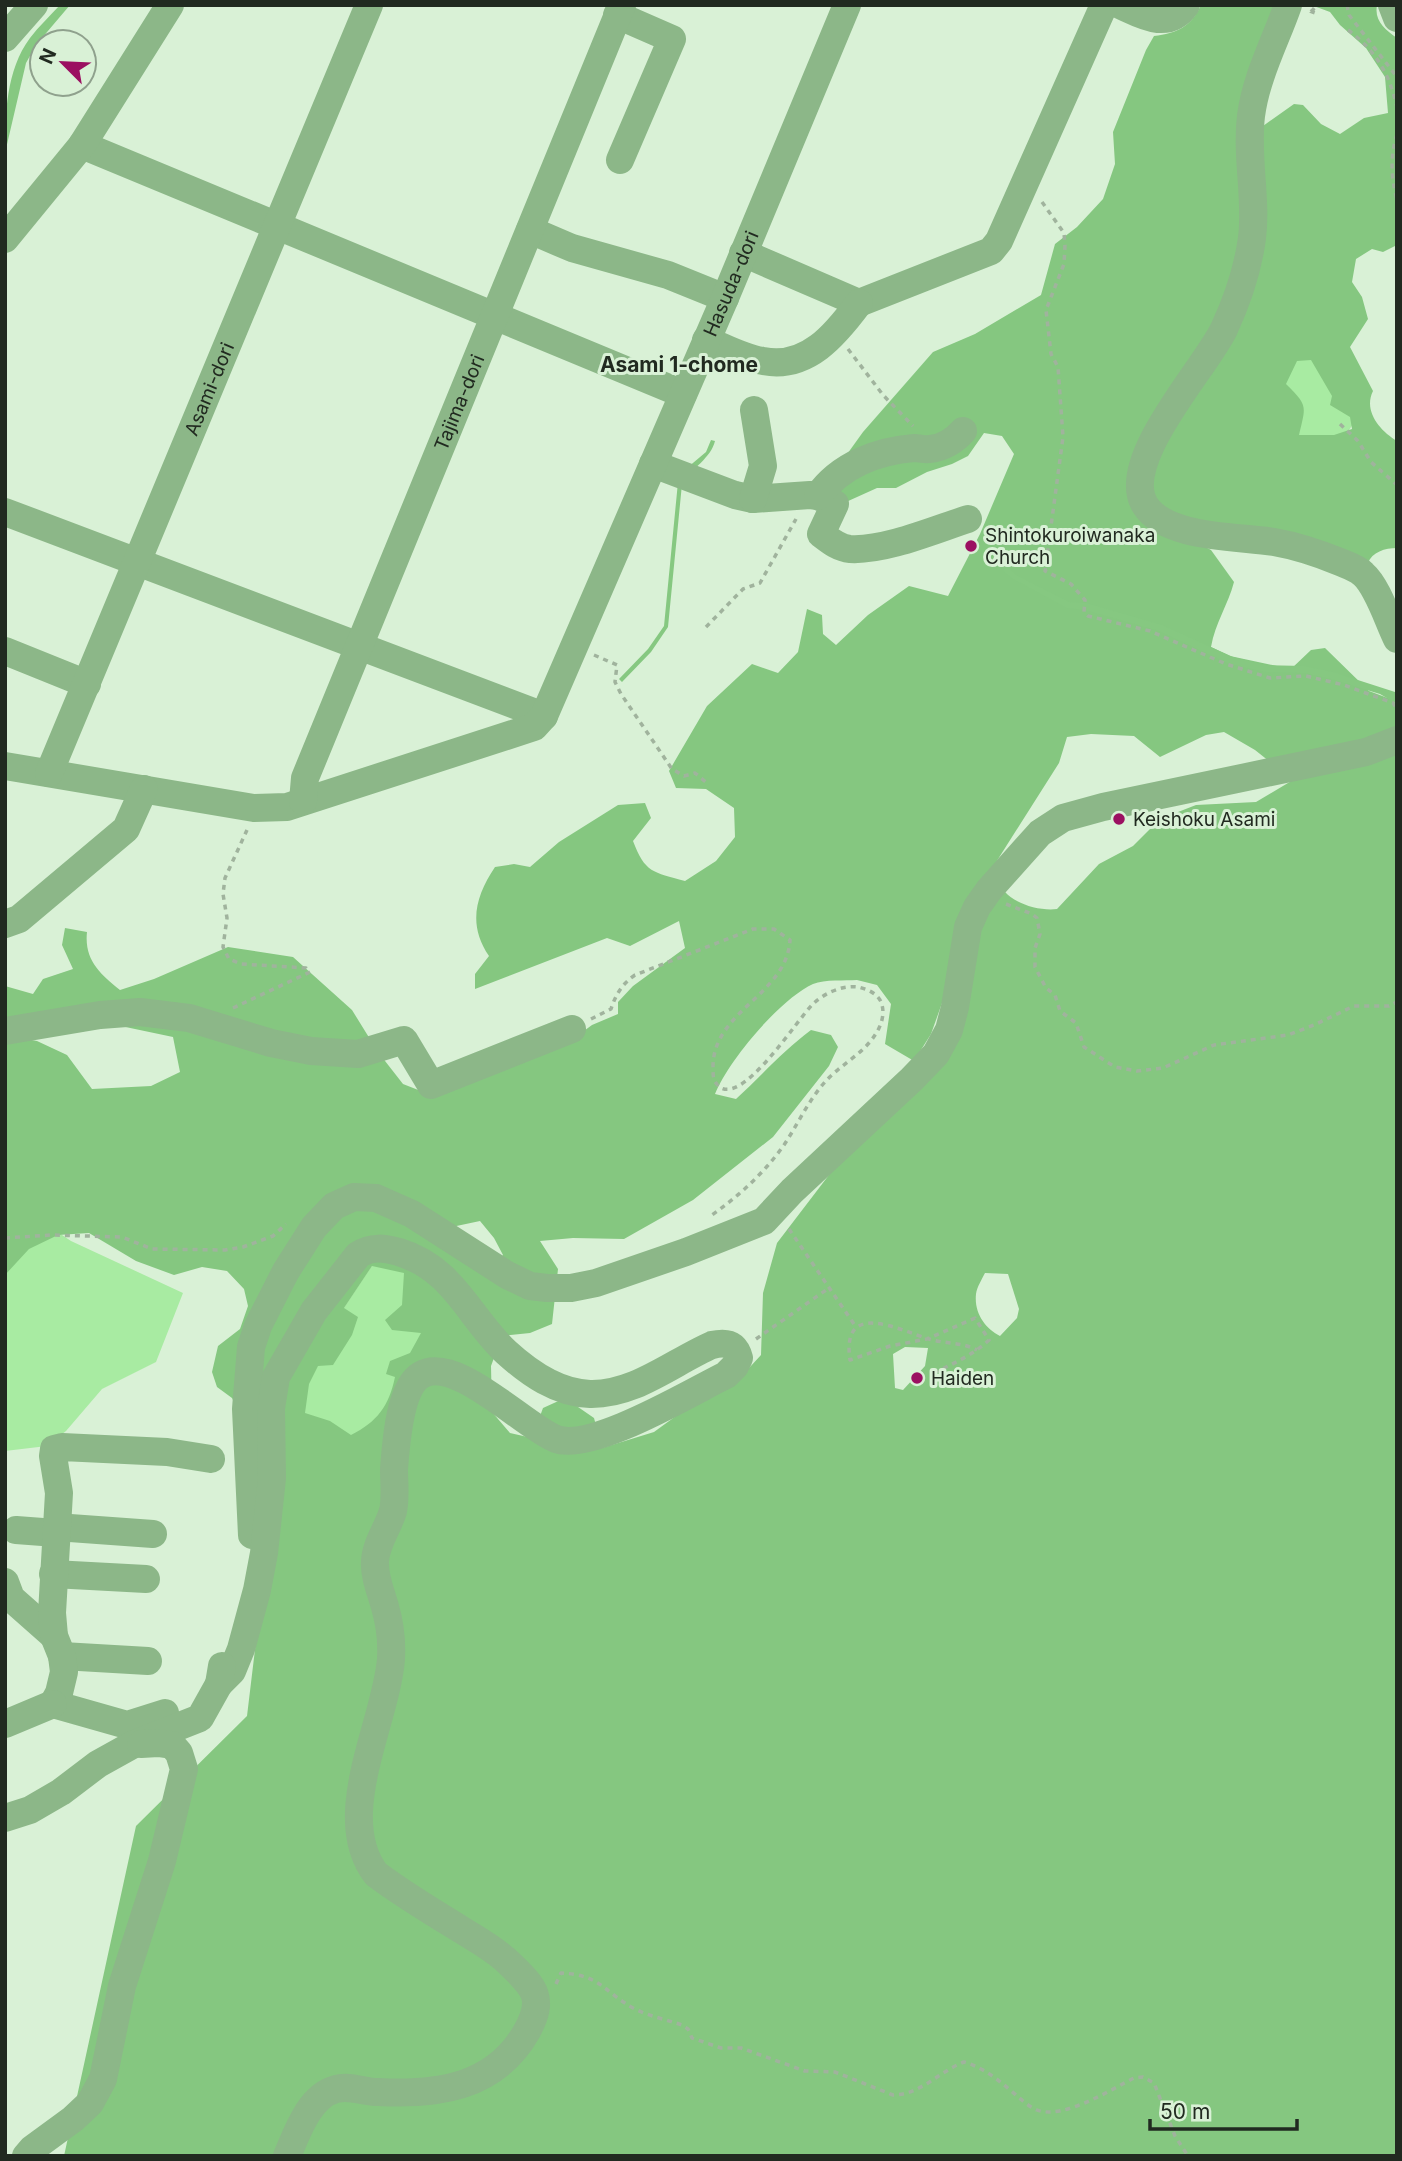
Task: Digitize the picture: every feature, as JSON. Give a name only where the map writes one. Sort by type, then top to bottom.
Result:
[{"type":"street","points":[[5,38],[34,5]]},
{"type":"street","points":[[5,239],[82,145],[170,5]]},
{"type":"street","name":"Asami-dori","points":[[49,773],[369,5]]},
{"type":"street","name":"Hasuda-dori","points":[[544,716],[724,298],[846,5]]},
{"type":"street","points":[[706,340],[761,361],[780,363],[803,358],[835,334],[859,303],[991,251],[999,241],[1104,5]]},
{"type":"street","points":[[1120,5],[1150,19],[1159,20],[1176,15],[1186,5]]},
{"type":"street","points":[[1392,5],[1397,18]]},
{"type":"street","points":[[1299,9],[1256,92],[1251,114],[1249,150],[1252,237],[1240,287],[1225,328],[1178,398],[1147,452],[1139,477],[1139,488],[1145,507],[1154,516],[1180,528],[1298,548],[1360,571],[1373,587],[1397,639]]},
{"type":"street","points":[[620,10],[672,39],[620,160]]},
{"type":"street","name":"Tajima-dori","points":[[303,801],[305,778],[620,10]]},
{"type":"street","points":[[82,145],[683,394]]},
{"type":"street","points":[[530,230],[572,248],[668,275],[724,298]]},
{"type":"street","points":[[743,253],[859,303]]},
{"type":"street","points":[[754,410],[762,466],[754,499]]},
{"type":"street","points":[[809,496],[835,476],[875,455],[946,444],[963,431]]},
{"type":"street","points":[[653,464],[754,499],[809,496],[835,504],[821,534],[836,546],[850,549],[893,543],[968,519]]},
{"type":"street","points":[[5,512],[544,716],[534,727],[287,807],[254,808],[5,766]]},
{"type":"street","points":[[5,651],[87,684]]},
{"type":"street","points":[[213,1695],[244,1583],[252,1531],[246,1409],[251,1347],[258,1326],[286,1271],[314,1227],[334,1206],[354,1197],[376,1198],[412,1214],[507,1275],[530,1286],[559,1288],[596,1283],[764,1221],[936,1054],[948,1030],[964,944],[975,912],[989,890],[1040,833],[1063,818],[1103,807],[1366,752],[1397,740]]},
{"type":"street","points":[[5,924],[19,919],[125,829],[144,789]]},
{"type":"street","points":[[5,1031],[100,1015],[140,1013],[165,1014],[208,1023],[271,1043],[311,1051],[358,1054],[404,1040],[431,1085],[572,1029]]},
{"type":"street","points":[[5,1818],[41,1804],[98,1764],[134,1744],[200,1718],[213,1695],[232,1671],[241,1649],[257,1590],[264,1553],[272,1478],[271,1408],[276,1377],[314,1311],[358,1255],[367,1250],[387,1249],[430,1266],[460,1295],[504,1350],[541,1379],[573,1392],[588,1394],[619,1390],[647,1379],[712,1345],[731,1345],[737,1352],[739,1358],[726,1375],[634,1421],[577,1441],[565,1441],[547,1435],[496,1398],[469,1382],[445,1373],[434,1371],[421,1375],[412,1383],[406,1394],[396,1452],[393,1509],[375,1560],[378,1585],[389,1621],[391,1659],[387,1691],[370,1745],[362,1787],[362,1843],[369,1865],[376,1874],[501,1956],[534,1991],[538,2004],[524,2036],[511,2053],[488,2074],[454,2087],[415,2093],[336,2089],[322,2096],[309,2110],[287,2156]]},
{"type":"street","points":[[53,1704],[64,1672],[52,1613],[58,1493],[54,1449],[62,1447],[141,1451],[211,1459]]},
{"type":"street","points":[[16,1530],[153,1534]]},
{"type":"street","points":[[53,1574],[146,1579]]},
{"type":"street","points":[[5,1582],[11,1598],[58,1646],[148,1661]]},
{"type":"street","points":[[5,1724],[53,1704],[127,1725],[213,1695]]},
{"type":"street","points":[[26,2156],[90,2103],[103,2079],[122,1986],[162,1861],[184,1769],[179,1753],[172,1745],[134,1744]]},
{"type":"path","points":[[1299,9],[1317,5]]},
{"type":"path","points":[[1347,5],[1349,15],[1397,77]]},
{"type":"path","points":[[1348,30],[1373,51],[1389,76],[1397,107]]},
{"type":"path","points":[[1397,134],[1392,147],[1391,177],[1397,200]]},
{"type":"path","points":[[835,334],[883,396],[914,426],[926,449]]},
{"type":"path","points":[[1340,424],[1358,441],[1371,462],[1397,485]]},
{"type":"path","points":[[706,627],[743,589],[760,583],[809,496]]},
{"type":"path","points":[[574,646],[617,665],[615,682],[621,694],[672,769],[684,776],[695,773],[707,783]]},
{"type":"path","points":[[208,1023],[212,1018],[310,972],[306,968],[242,964],[229,959],[223,947],[227,918],[223,894],[225,878],[243,842],[254,808]]},
{"type":"path","points":[[975,912],[982,914],[992,907],[1005,904],[1037,918],[1041,934],[1035,948],[1035,967],[1046,988],[1055,995],[1060,1011],[1076,1023],[1084,1047],[1115,1067],[1137,1071],[1163,1068],[1214,1045],[1288,1035],[1354,1006],[1389,1006],[1397,1002]]},
{"type":"path","points":[[572,1029],[611,1009],[625,982],[635,975],[730,937],[763,927],[783,933],[790,940],[789,951],[777,976],[735,1017],[718,1042],[714,1052],[713,1074],[715,1083],[721,1087],[735,1089],[753,1075],[803,1014],[827,994],[840,988],[859,987],[876,995],[880,1000],[884,1013],[875,1037],[823,1083],[784,1144],[761,1174],[739,1196],[703,1221]]},
{"type":"path","points":[[776,1210],[856,1327]]},
{"type":"path","points":[[5,1238],[51,1235],[122,1237],[152,1249],[225,1250],[273,1236],[289,1221]]},
{"type":"path","points":[[737,1352],[829,1288]]},
{"type":"path","points":[[856,1327],[851,1338],[850,1360],[890,1346],[927,1339],[975,1318],[989,1340],[977,1350],[934,1373]]},
{"type":"path","points":[[856,1327],[879,1322],[904,1333],[977,1350]]},
{"type":"path","points":[[538,2004],[543,2005],[549,2001],[561,1973],[581,1974],[602,1985],[635,2009],[682,2025],[688,2029],[692,2038],[721,2048],[741,2048],[805,2071],[835,2072],[893,2095],[917,2090],[951,2067],[964,2062],[985,2070],[1039,2111],[1059,2112],[1133,2078],[1143,2077],[1154,2083],[1171,2128],[1188,2156]]},
{"type":"shaded area","points":[[60,5],[70,5],[50,28],[38,28]]},
{"type":"shaded area","points":[[1201,5],[1278,5],[1263,126],[1294,104],[1303,105],[1321,124],[1340,134],[1364,118],[1388,113],[1385,77],[1366,48],[1340,25],[1330,12],[1311,5],[1377,5],[1379,20],[1397,38],[1397,245],[1383,252],[1372,249],[1356,259],[1352,282],[1362,297],[1368,319],[1350,347],[1373,391],[1370,406],[1375,420],[1397,441],[1397,548],[1380,551],[1368,563],[1189,538],[1211,550],[1234,582],[1211,647],[1230,656],[1291,669],[1311,650],[1325,648],[1369,691],[1393,700],[1397,707],[1397,2156],[64,2156],[136,1826],[247,1716],[263,1583],[241,1416],[232,1398],[217,1387],[212,1372],[218,1346],[240,1329],[248,1306],[244,1289],[227,1271],[202,1267],[174,1275],[136,1261],[89,1233],[58,1235],[29,1249],[5,1275],[5,1039],[10,1036],[37,1041],[67,1055],[92,1089],[151,1086],[180,1072],[173,1037],[116,1025],[5,1022],[5,986],[33,994],[43,979],[73,969],[62,945],[65,928],[87,932],[91,958],[100,972],[120,990],[154,979],[228,947],[293,957],[352,1010],[378,1052],[403,1084],[431,1095],[577,1036],[592,1025],[618,1014],[618,1002],[633,986],[685,948],[679,921],[630,946],[607,938],[475,989],[475,974],[489,956],[482,945],[476,922],[479,900],[488,878],[495,867],[514,864],[530,867],[559,842],[618,805],[645,803],[651,818],[633,841],[637,852],[652,870],[685,881],[716,861],[735,837],[734,808],[706,789],[676,788],[669,771],[707,706],[752,664],[778,673],[798,652],[807,609],[822,615],[823,634],[836,645],[868,615],[909,586],[948,596],[980,534],[1014,454],[1002,436],[984,433],[968,456],[952,464],[927,472],[896,488],[877,488],[846,502],[835,488],[840,464],[863,432],[933,352],[975,334],[1041,295],[1055,244],[1077,227],[1103,199],[1115,164],[1113,132],[1146,50],[1154,36],[1182,28]],"holes":[[[1311,360],[1332,396],[1330,405],[1350,417],[1352,429],[1334,435],[1299,435],[1304,411],[1302,402],[1286,384],[1297,361]],[[1224,732],[1255,750],[1293,780],[1256,802],[1196,805],[1160,819],[1133,846],[1099,864],[1057,909],[1030,906],[1010,897],[1003,890],[993,867],[1059,763],[1067,737],[1091,734],[1134,736],[1160,757],[1206,735]],[[857,980],[877,985],[891,1004],[885,1044],[914,1061],[931,1034],[947,989],[932,1074],[845,1154],[777,1243],[763,1293],[761,1355],[738,1380],[698,1400],[654,1432],[602,1448],[594,1418],[565,1398],[543,1408],[532,1438],[510,1433],[492,1412],[491,1366],[502,1336],[530,1333],[552,1324],[558,1269],[540,1241],[573,1238],[624,1239],[693,1200],[773,1137],[829,1066],[838,1047],[831,1035],[811,1030],[736,1099],[715,1094],[731,1065],[756,1032],[785,1003],[813,984]],[[480,1221],[503,1255],[486,1272],[447,1228]],[[372,1266],[404,1273],[402,1305],[385,1320],[392,1330],[421,1333],[410,1353],[390,1361],[386,1374],[395,1377],[385,1405],[375,1419],[351,1435],[330,1421],[305,1413],[309,1384],[318,1366],[333,1365],[352,1335],[358,1317],[344,1308]],[[985,1273],[1008,1274],[1019,1309],[1017,1318],[1000,1336],[985,1324],[979,1314],[976,1301],[978,1286]],[[905,1347],[928,1348],[925,1366],[903,1390],[895,1388],[893,1354]]]},
{"type":"shaded area","points":[[28,41],[28,59],[5,153],[8,93]]},
{"type":"shaded area","points":[[1312,356],[1354,422],[1335,454],[1294,439],[1285,376],[1294,357]]},
{"type":"shaded area","points":[[711,440],[715,441],[710,453],[682,484],[668,627],[651,652],[622,682],[619,679],[648,649],[664,626],[678,482],[687,468],[706,452]]},
{"type":"shaded area","points":[[1007,567],[1016,575],[1069,602],[1086,603],[1162,625],[1233,657],[1265,665],[1304,666],[1333,672],[1395,692],[1397,704],[1380,694],[1331,679],[1303,673],[1266,672],[1229,664],[1159,631],[1085,610],[1067,608],[1013,579],[1003,571]]},
{"type":"shaded area","points":[[56,1231],[71,1241],[183,1293],[156,1362],[102,1389],[66,1431],[47,1446],[5,1451],[5,1262]]},
{"type":"shaded area","points":[[375,1261],[413,1274],[427,1340],[369,1435],[331,1439],[295,1416],[311,1357]]},
{"type":"place","name":"Shintokuroiwanaka Church","points":[[971,546]]},
{"type":"place","name":"Keishoku Asami","points":[[1119,819]]},
{"type":"place","name":"Haiden","points":[[917,1378]]},
{"type":"district","name":"Asami 1-chome","points":[[679,364]]}]
